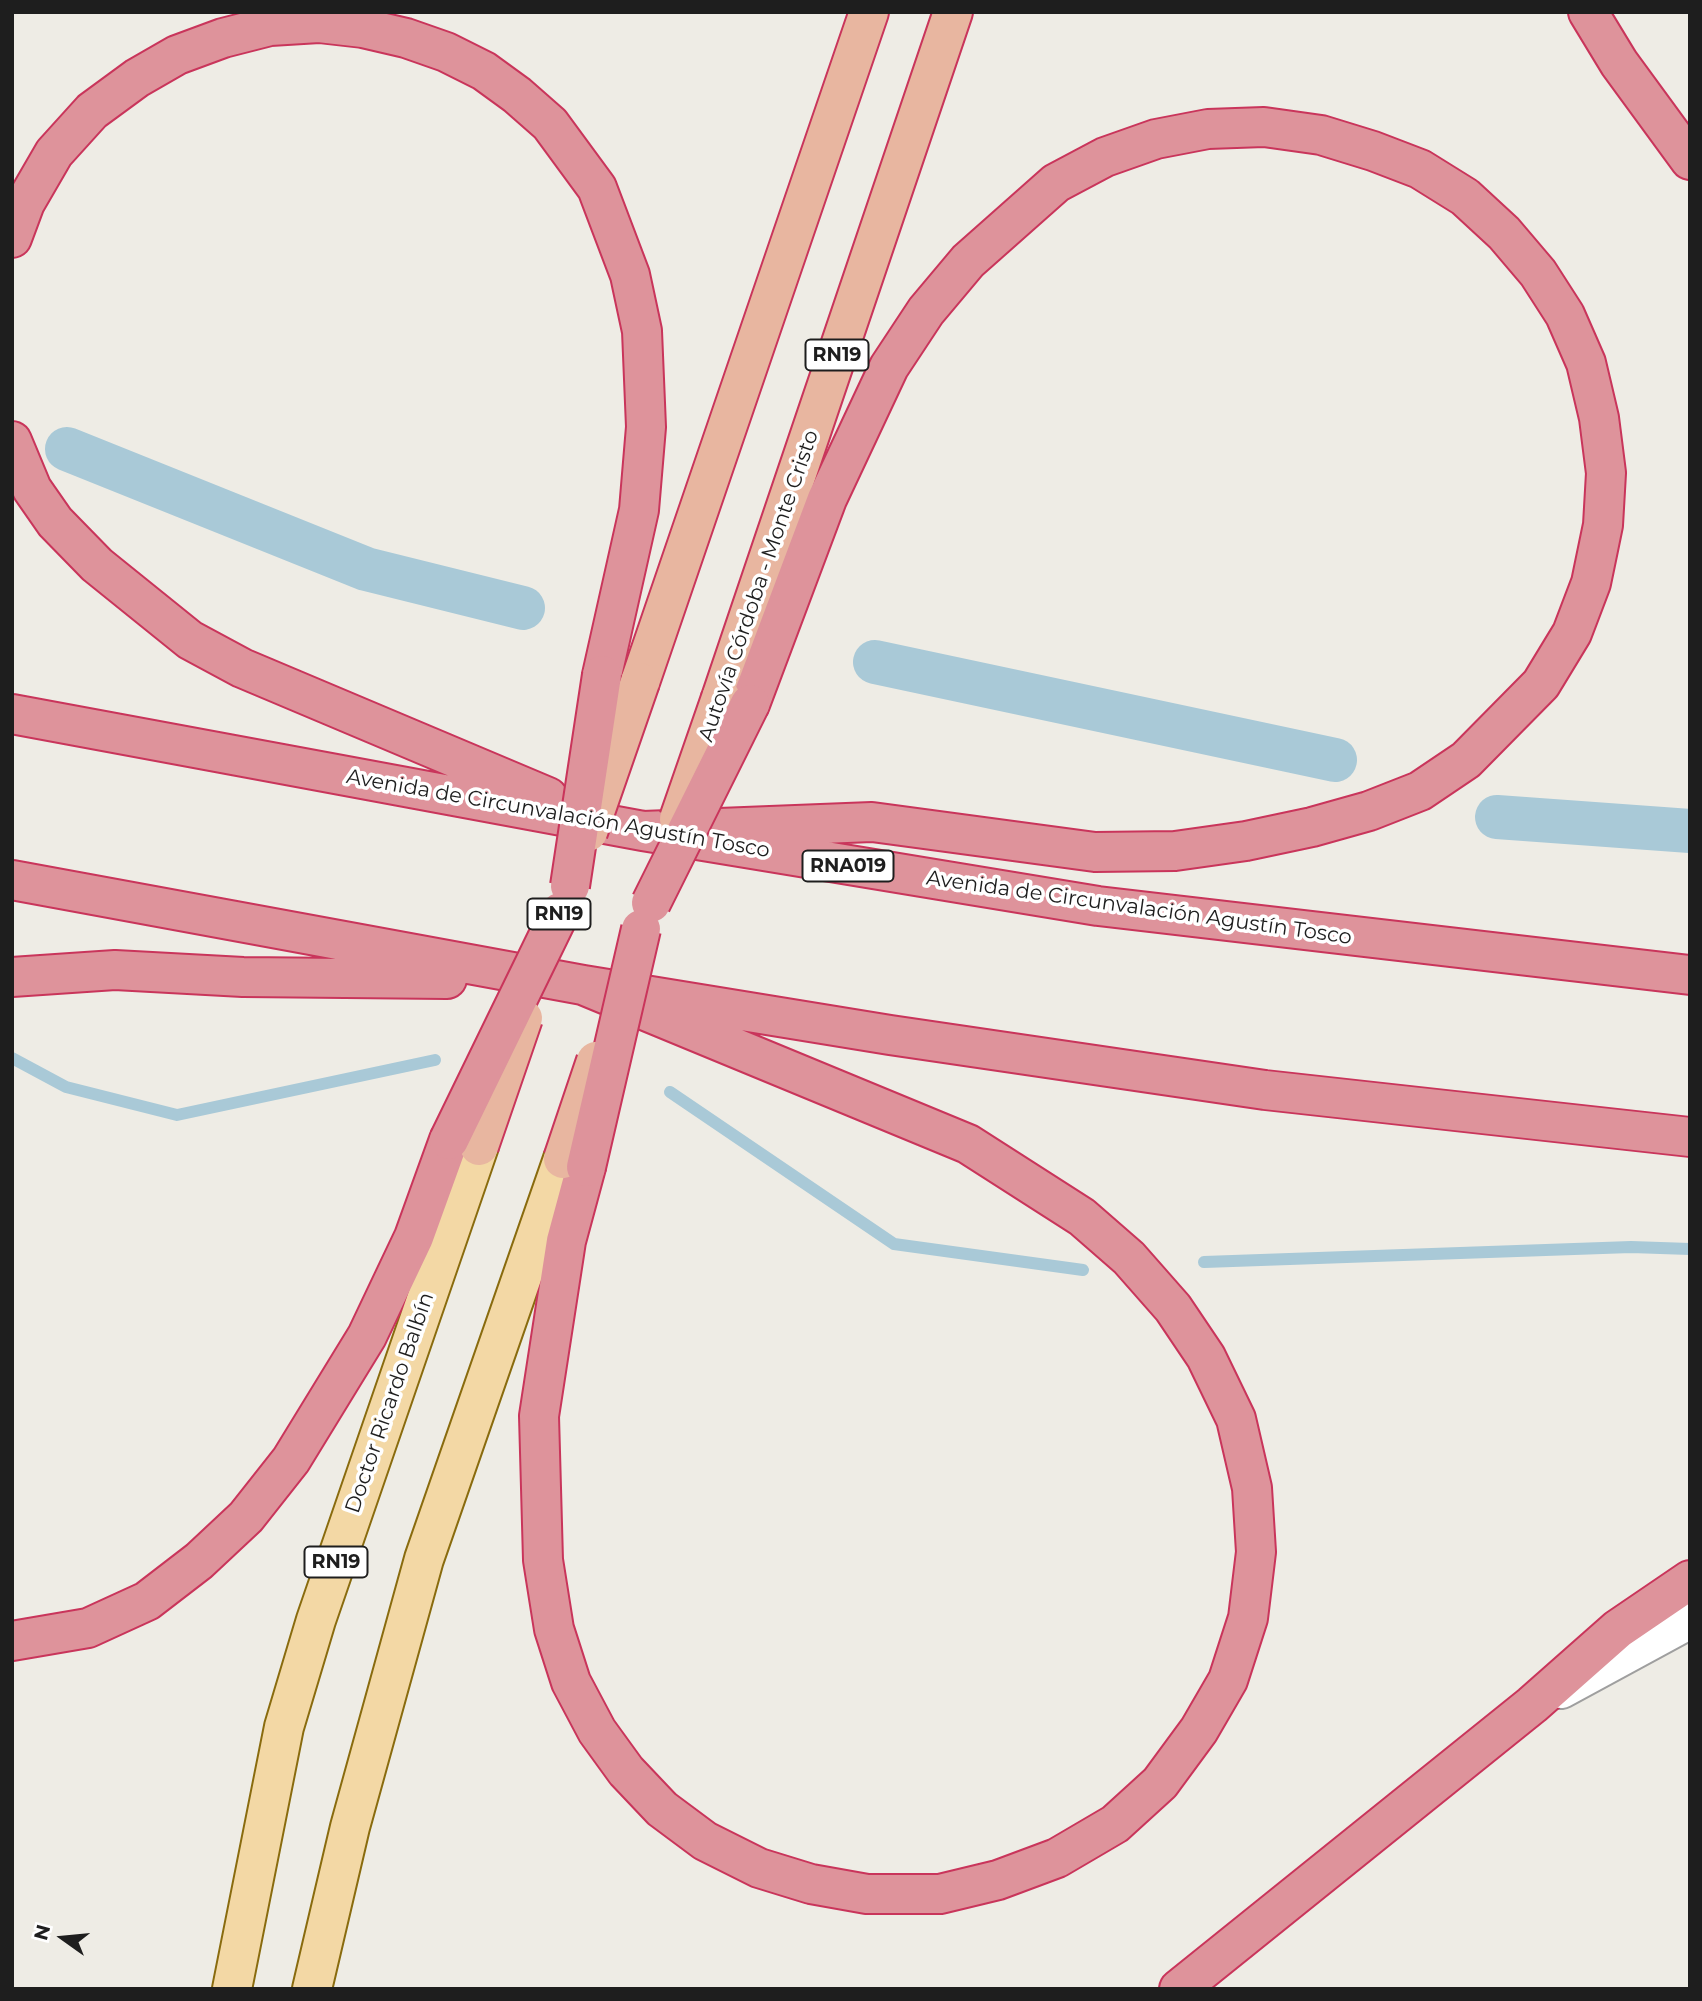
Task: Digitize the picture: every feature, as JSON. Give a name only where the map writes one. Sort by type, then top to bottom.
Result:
[{"type":"highway","name":"RN19","points":[[565,899],[869,12]]},
{"type":"highway","name":"Autovía Córdoba - Monte Cristo","points":[[735,701],[953,12]]},
{"type":"highway","points":[[1588,12],[1619,63],[1690,160]]},
{"type":"highway","points":[[12,237],[25,203],[54,153],[92,111],[137,78],[177,55],[223,38],[282,25],[319,23],[406,37],[446,52],[484,71],[517,95],[550,124],[597,188],[630,275],[642,331],[646,427],[639,510],[602,675],[565,899],[464,1143],[414,1237],[367,1336],[291,1460],[246,1517],[199,1561],[147,1601],[88,1628],[12,1641]]},
{"type":"highway","points":[[12,441],[32,489],[55,522],[97,565],[190,640],[242,668],[629,829],[872,822],[1095,852],[1175,850],[1246,841],[1312,827],[1370,811],[1420,791],[1466,760],[1541,684],[1572,633],[1591,583],[1603,526],[1606,473],[1599,418],[1586,363],[1565,314],[1538,273],[1504,233],[1465,197],[1420,169],[1373,150],[1321,135],[1264,127],[1208,129],[1156,139],[1105,157],[1056,183],[968,261],[926,311],[889,367],[735,701],[646,916],[575,1163],[539,1416],[543,1560],[554,1629],[571,1682],[597,1731],[626,1771],[662,1809],[705,1841],[760,1868],[811,1884],[867,1894],[940,1894],[998,1880],[1057,1858],[1115,1824],[1160,1783],[1199,1730],[1228,1680],[1248,1618],[1256,1552],[1252,1488],[1236,1419],[1206,1357],[1173,1308],[1129,1258],[1082,1217],[968,1144],[570,983],[243,977],[115,970],[12,977]]},
{"type":"highway","name":"Avenida de Circunvalación Agustín Tosco","points":[[12,714],[629,829],[1098,906],[1690,975]]},
{"type":"highway","points":[[12,880],[570,983],[1265,1090],[1690,1137]]},
{"type":"highway","points":[[1179,1989],[1532,1705],[1618,1629],[1690,1580]]},
{"type":"main road","name":"Doctor Ricardo Balbín","points":[[232,1989],[258,1847],[288,1714],[464,1143]]},
{"type":"main road","points":[[312,1989],[350,1827],[424,1559],[575,1163]]},
{"type":"street","points":[[1532,1705],[1690,1619]]},
{"type":"waterway","points":[[67,449],[366,569],[523,608]]},
{"type":"waterway","points":[[875,662],[1335,760]]},
{"type":"waterway","points":[[1497,817],[1690,831]]},
{"type":"waterway","points":[[12,1058],[66,1087],[177,1115],[435,1060]]},
{"type":"waterway","points":[[670,1092],[894,1244],[1083,1270]]},
{"type":"waterway","points":[[1204,1262],[1631,1247],[1690,1249]]}]
